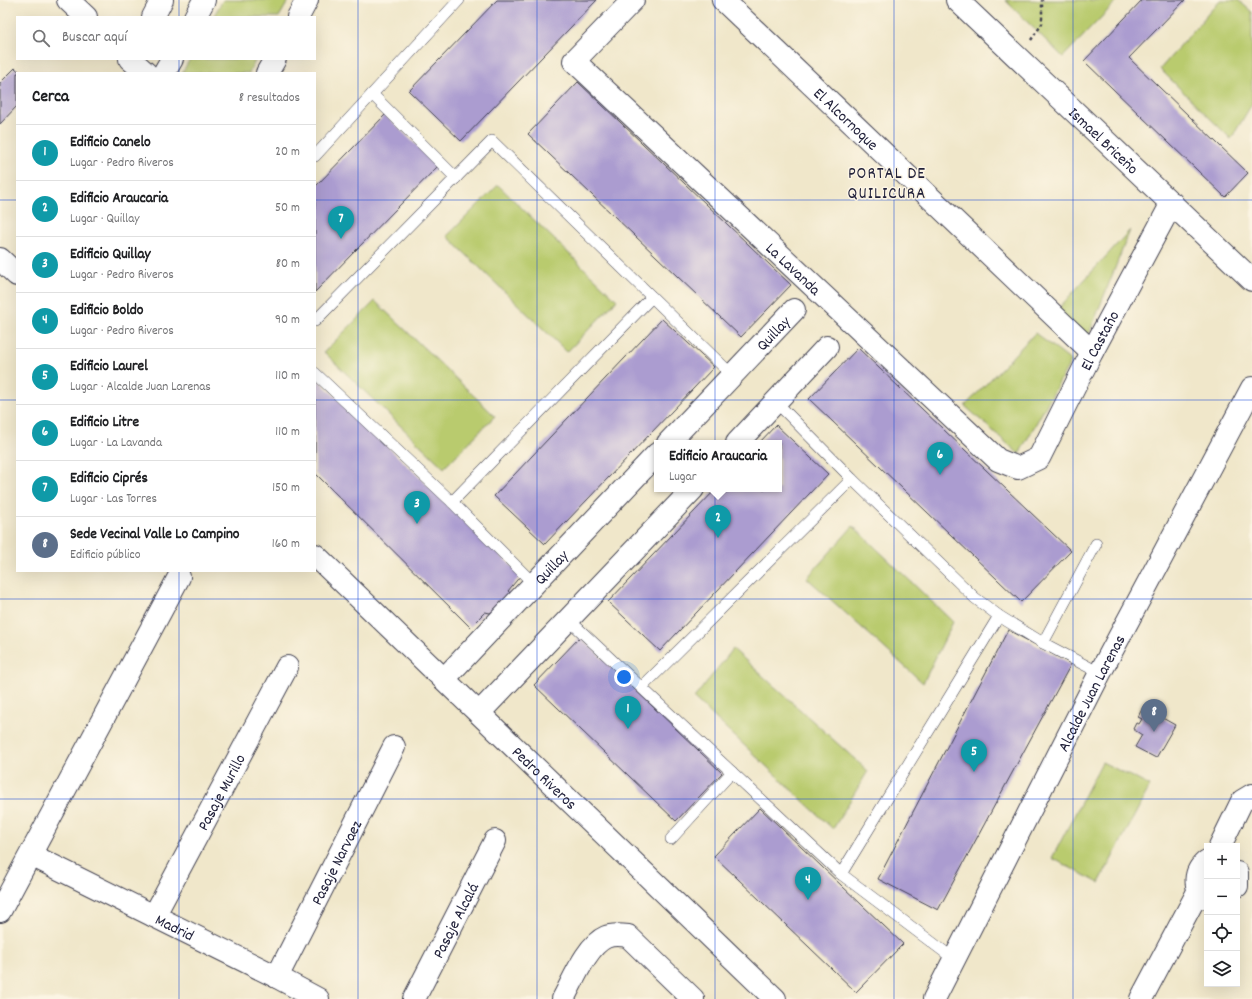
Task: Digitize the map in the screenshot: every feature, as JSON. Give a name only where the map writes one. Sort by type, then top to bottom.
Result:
[{"type":"street","points":[[68,0],[85,16]]},
{"type":"street","points":[[154,16],[162,0]]},
{"type":"street","points":[[196,16],[204,0]]},
{"type":"street","points":[[299,16],[307,0]]},
{"type":"street","name":"La Lavanda","points":[[633,0],[574,61],[998,460],[1018,468]]},
{"type":"street","name":"El Alcornoque","points":[[723,0],[1092,352]]},
{"type":"street","name":"Ismael Briceño","points":[[957,0],[1252,280]]},
{"type":"street","points":[[165,72],[171,60]]},
{"type":"street","points":[[268,72],[274,60]]},
{"type":"street","name":"El Castaño","points":[[1018,468],[1039,458],[1092,352],[1172,203]]},
{"type":"street","points":[[0,259],[16,273]]},
{"type":"street","name":"Quillay","points":[[671,440],[794,310]]},
{"type":"street","points":[[740,440],[827,347]]},
{"type":"street","name":"Alcalde Juan Larenas","points":[[934,999],[1100,674],[1252,388]]},
{"type":"street","name":"Quillay","points":[[444,679],[654,457]]},
{"type":"street","points":[[480,713],[690,492]]},
{"type":"street","name":"Pedro Riveros","points":[[316,556],[775,999]]},
{"type":"street","points":[[0,911],[179,577]]},
{"type":"street","name":"Pasaje Murillo","points":[[154,916],[287,668]]},
{"type":"street","name":"Pasaje Narvaez","points":[[277,977],[394,747]]},
{"type":"street","points":[[1221,843],[1242,801],[1252,795]]},
{"type":"street","name":"Pasaje Alcalá","points":[[414,999],[495,841]]},
{"type":"street","name":"Madrid","points":[[31,855],[277,977],[318,999]]},
{"type":"street","points":[[1141,999],[1203,894],[1196,877],[1198,870],[1204,864]]},
{"type":"street","points":[[563,999],[588,953],[605,938],[615,935],[628,936],[693,999]]},
{"type":"lane","points":[[316,155],[459,0]]},
{"type":"lane","points":[[372,94],[456,178]]},
{"type":"lane","points":[[316,320],[492,141],[732,375]]},
{"type":"lane","points":[[452,502],[652,297]]},
{"type":"lane","points":[[316,374],[452,502],[534,584]]},
{"type":"lane","points":[[776,402],[852,479],[975,598],[999,616],[1043,643],[1100,674]]},
{"type":"lane","points":[[642,687],[852,479]]},
{"type":"lane","points":[[1043,643],[1096,544]]},
{"type":"lane","points":[[841,874],[999,616]]},
{"type":"lane","points":[[569,620],[841,874],[954,959]]},
{"type":"lane","points":[[671,839],[732,772]]},
{"type":"path","points":[[1019,59],[1042,24],[1042,0]]},
{"type":"green space","points":[[223,0],[289,0],[280,16],[214,16]]},
{"type":"green space","points":[[1005,0],[1118,0],[1063,57]]},
{"type":"green space","points":[[1220,0],[1238,0],[1252,12],[1252,104],[1231,139],[1160,69]]},
{"type":"green space","points":[[189,60],[256,60],[250,72],[183,72]]},
{"type":"green space","points":[[498,185],[617,300],[567,352],[447,236]]},
{"type":"green space","points":[[1130,230],[1087,339],[1057,310]]},
{"type":"green space","points":[[375,301],[495,416],[444,468],[324,352]]},
{"type":"green space","points":[[1035,333],[1071,361],[1019,454],[965,406]]},
{"type":"green space","points":[[853,526],[953,622],[923,683],[807,578]]},
{"type":"green space","points":[[733,649],[868,771],[833,829],[694,698]]},
{"type":"green space","points":[[1102,762],[1150,786],[1099,883],[1052,858]]},
{"type":"building","points":[[497,0],[597,0],[461,141],[409,91]]},
{"type":"building","points":[[1142,0],[1185,0],[1129,58],[1248,173],[1225,197],[1084,61]]},
{"type":"building","points":[[15,68],[20,72],[16,72],[16,107],[0,124],[0,83]]},
{"type":"building","points":[[578,82],[791,285],[741,337],[528,134]]},
{"type":"building","points":[[385,115],[438,166],[316,291],[316,186]]},
{"type":"building","points":[[662,319],[714,367],[545,544],[494,496]]},
{"type":"building","points":[[858,348],[1071,551],[1021,602],[809,399]]},
{"type":"building","points":[[316,378],[521,575],[508,591],[512,595],[503,605],[490,613],[485,612],[470,627],[316,474]]},
{"type":"building","points":[[776,425],[828,474],[660,651],[608,602],[713,492],[782,492],[782,440],[762,440]]},
{"type":"building","points":[[1008,630],[1071,664],[938,910],[878,879]]},
{"type":"building","points":[[580,637],[722,773],[676,821],[534,685]]},
{"type":"building","points":[[1143,707],[1175,725],[1156,758],[1135,747],[1142,735],[1133,729],[1136,723],[1139,724],[1142,719],[1138,717]]},
{"type":"building","points":[[760,808],[903,944],[856,992],[714,856]]},
{"type":"place","name":"Edificio Ciprés","points":[[341,239]]},
{"type":"place","name":"Edificio Litre","points":[[940,475]]},
{"type":"place","name":"Edificio Quillay","points":[[417,524]]},
{"type":"place","name":"Edificio Araucaria","points":[[718,538]]},
{"type":"place","name":"Edificio Canelo","points":[[628,729]]},
{"type":"place","name":"Sede Vecinal Valle Lo Campino","points":[[1154,732]]},
{"type":"place","name":"Edificio Laurel","points":[[974,772]]},
{"type":"place","name":"Edificio Boldo","points":[[808,900]]},
{"type":"district","name":"PORTAL DE QUILICURA","points":[[887,182]]}]
